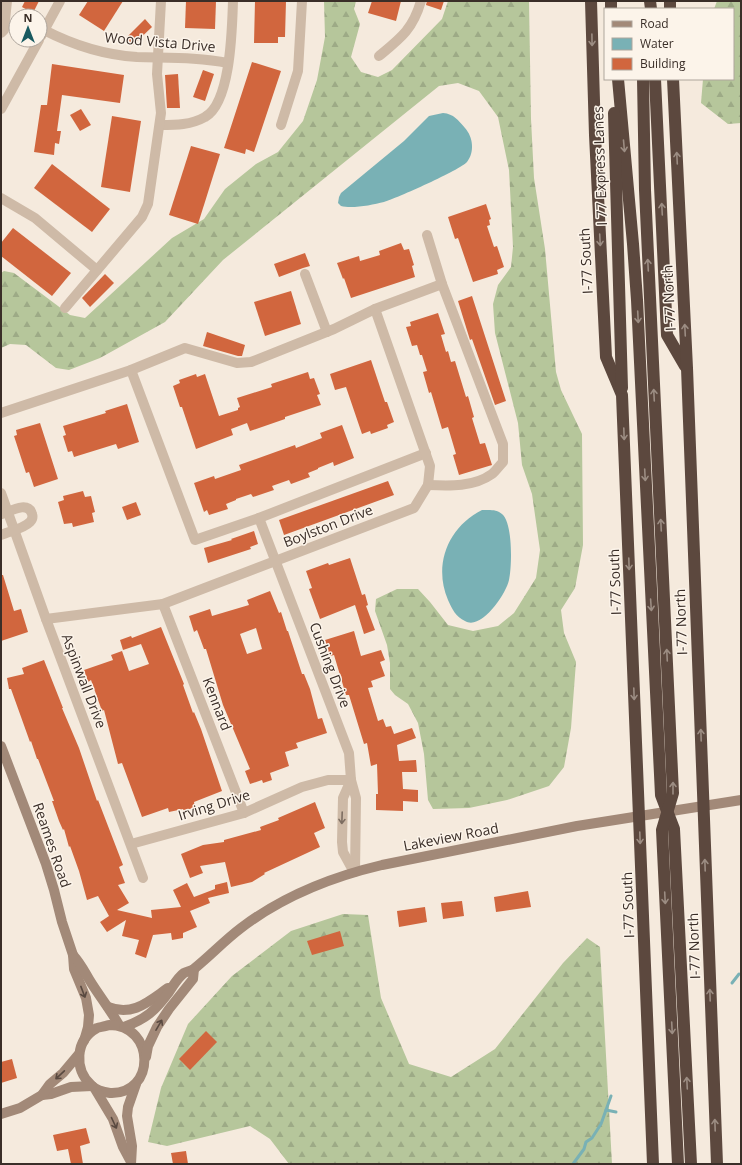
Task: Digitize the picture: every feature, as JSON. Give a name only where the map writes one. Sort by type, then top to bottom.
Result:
[{"type":"highway","name":"I-77 South","points":[[591,1],[595,142],[606,357],[622,395],[653,1164]]},
{"type":"highway","name":"I 77 Express Lanes","points":[[612,80],[622,395]]},
{"type":"highway","points":[[618,80],[636,293],[661,795],[674,829],[676,858],[691,1164]]},
{"type":"highway","points":[[643,80],[645,190],[674,793],[662,830],[678,1164]]},
{"type":"highway","points":[[655,80],[667,335],[687,368]]},
{"type":"highway","name":"I-77 North","points":[[673,80],[687,368],[717,1164]]},
{"type":"main road","name":"Reames Road","points":[[1,746],[46,864],[73,955],[74,969],[86,998],[89,1015],[88,1027],[84,1041]]},
{"type":"main road","name":"Lakeview Road","points":[[121,1026],[146,1017],[159,1006],[184,973],[194,969],[226,940],[254,918],[310,888],[355,872],[577,826],[739,800]]},
{"type":"main road","name":"Reames Road","points":[[73,955],[82,965],[89,980],[121,1026]]},
{"type":"main road","name":"Lakeview Road","points":[[145,1062],[148,1046],[157,1027],[193,979],[194,969]]},
{"type":"main road","points":[[108,1007],[128,1011],[142,1006],[175,984]]},
{"type":"main road","points":[[1,1114],[20,1108],[42,1095],[50,1084],[64,1073],[79,1054],[84,1041],[89,1034],[98,1028],[109,1025],[121,1026],[139,1039],[143,1048],[145,1062],[143,1073],[137,1083],[128,1107],[127,1116],[132,1146],[131,1163]]},
{"type":"main road","points":[[79,1054],[80,1070],[86,1080],[94,1088],[113,1120],[123,1147],[131,1163]]},
{"type":"main road","points":[[42,1095],[52,1094],[71,1087],[94,1088],[105,1092],[116,1093],[128,1090],[137,1083]]},
{"type":"street","points":[[1,33],[4,30],[7,1]]},
{"type":"street","points":[[48,23],[60,1]]},
{"type":"street","points":[[65,308],[142,217],[146,210],[150,196],[161,113],[157,74],[161,1]]},
{"type":"street","points":[[160,125],[193,123],[212,111],[219,99],[226,75],[231,49],[233,1]]},
{"type":"street","points":[[281,126],[298,71],[302,1]]},
{"type":"street","points":[[379,56],[402,37],[409,29],[421,1]]},
{"type":"street","name":"Wood Vista Drive","points":[[48,37],[72,42],[109,53],[136,57],[216,61],[228,64]]},
{"type":"street","points":[[1,109],[34,48]]},
{"type":"street","points":[[1,198],[36,218],[97,270]]},
{"type":"street","points":[[427,235],[442,284],[503,444],[503,462],[492,474],[476,482],[455,486],[428,485]]},
{"type":"street","points":[[305,274],[327,332]]},
{"type":"street","points":[[1,413],[131,370],[185,348],[237,363],[252,362],[327,332],[374,308],[442,284]]},
{"type":"street","name":"Boylston Drive","points":[[46,619],[163,604],[414,508],[428,485],[430,466],[374,308]]},
{"type":"street","points":[[131,370],[195,540],[259,518],[426,453]]},
{"type":"street","name":"Aspinwall Drive","points":[[1,493],[4,513],[13,530],[144,878]]},
{"type":"street","points":[[1,535],[26,525],[31,521],[33,516],[31,511],[26,507],[20,507],[4,513]]},
{"type":"street","name":"Cushing Drive","points":[[259,518],[349,753],[351,780],[343,798],[342,842],[343,852],[355,872]]},
{"type":"street","name":"Kennard","points":[[163,604],[244,813]]},
{"type":"street","name":"Irving Drive","points":[[131,844],[244,813],[302,787],[328,780],[351,780]]},
{"type":"green space","points":[[324,1],[356,1],[354,9],[360,24],[351,57],[361,72],[378,77],[392,70],[442,19],[448,1],[529,1],[531,119],[534,178],[545,249],[556,372],[561,390],[582,434],[583,545],[575,588],[561,610],[564,633],[576,662],[571,728],[564,767],[549,786],[507,800],[469,808],[433,809],[428,800],[424,754],[418,723],[408,704],[395,695],[390,689],[390,663],[387,645],[375,611],[376,599],[397,589],[418,589],[448,625],[473,631],[498,626],[514,613],[536,578],[540,550],[532,494],[522,465],[518,423],[495,333],[493,304],[498,285],[511,267],[513,247],[509,170],[498,117],[479,91],[458,83],[439,86],[223,260],[165,322],[100,358],[69,370],[56,368],[26,345],[10,344],[1,348],[1,273],[4,271],[14,273],[70,315],[85,318],[172,238],[204,219],[225,189],[256,164],[278,152],[303,121],[317,80],[325,37]]},
{"type":"green space","points":[[717,1],[741,1],[741,123],[728,124],[701,103],[703,80],[734,80],[734,8],[714,8]]},
{"type":"green space","points":[[343,914],[368,915],[381,998],[409,1064],[451,1077],[495,1049],[563,963],[587,938],[600,947],[612,1164],[289,1164],[270,1139],[250,1126],[167,1146],[148,1142],[161,1088],[188,1024],[232,976],[291,931]]},
{"type":"water","points":[[443,113],[456,118],[470,136],[472,149],[470,158],[467,162],[441,177],[384,202],[356,207],[341,206],[338,203],[341,193],[404,141],[429,116]]},
{"type":"water","points":[[482,510],[498,511],[506,519],[511,546],[510,574],[503,594],[492,610],[478,621],[471,623],[465,621],[457,615],[448,600],[442,574],[443,561],[452,537],[460,526],[470,517]]},
{"type":"building","points":[[25,1],[39,1],[36,8],[22,7]]},
{"type":"building","points":[[88,1],[123,1],[104,31],[79,15]]},
{"type":"building","points":[[186,1],[216,1],[215,29],[185,28]]},
{"type":"building","points":[[255,1],[286,1],[285,37],[278,37],[278,43],[254,43]]},
{"type":"building","points":[[372,1],[401,1],[396,21],[368,13]]},
{"type":"building","points":[[427,1],[444,1],[441,10],[426,5]]},
{"type":"building","points":[[145,19],[152,27],[133,45],[126,38]]},
{"type":"building","points":[[252,62],[281,71],[254,152],[246,149],[245,154],[224,148]]},
{"type":"building","points":[[52,64],[124,75],[120,103],[62,95],[57,131],[61,131],[59,144],[55,143],[54,155],[34,152],[41,105],[47,105]]},
{"type":"building","points":[[203,70],[214,74],[205,101],[193,97]]},
{"type":"building","points":[[178,74],[180,108],[167,108],[165,75]]},
{"type":"building","points":[[81,109],[91,125],[80,131],[70,115]]},
{"type":"building","points":[[112,116],[141,121],[130,192],[101,187]]},
{"type":"building","points":[[191,146],[220,154],[198,224],[169,215]]},
{"type":"building","points":[[52,164],[110,209],[92,232],[34,188]]},
{"type":"building","points":[[486,204],[491,219],[489,220],[490,225],[487,226],[494,247],[497,246],[504,267],[497,270],[498,274],[473,282],[458,238],[455,239],[448,217]]},
{"type":"building","points":[[13,228],[71,273],[52,296],[1,256],[1,243]]},
{"type":"building","points":[[401,243],[404,250],[409,249],[414,265],[412,266],[415,277],[351,298],[337,263],[359,256],[360,261],[380,255],[379,251]]},
{"type":"building","points":[[305,253],[310,266],[279,277],[274,264]]},
{"type":"building","points":[[105,274],[114,283],[90,307],[82,298]]},
{"type":"building","points":[[291,291],[301,324],[265,336],[254,302]]},
{"type":"building","points":[[472,296],[506,401],[495,405],[472,339],[470,340],[458,301]]},
{"type":"building","points":[[438,313],[445,334],[441,335],[446,352],[448,351],[451,362],[455,361],[466,397],[468,396],[474,417],[472,418],[480,444],[485,443],[492,465],[459,475],[453,455],[456,454],[448,427],[442,429],[431,392],[429,393],[423,372],[427,371],[422,355],[420,355],[417,345],[412,346],[406,327],[411,326],[410,322]]},
{"type":"building","points":[[207,332],[245,345],[242,356],[203,346]]},
{"type":"building","points":[[371,360],[385,402],[387,402],[394,422],[387,425],[388,428],[371,434],[370,431],[362,434],[346,387],[335,390],[330,374]]},
{"type":"building","points":[[308,372],[310,379],[314,378],[320,394],[317,395],[321,405],[250,431],[247,423],[231,429],[233,435],[196,449],[182,407],[180,407],[173,386],[180,383],[179,380],[196,374],[197,377],[205,374],[219,416],[238,410],[240,407],[237,398],[272,387],[271,384]]},
{"type":"building","points":[[127,404],[139,442],[118,449],[116,444],[74,457],[72,451],[68,452],[63,436],[66,435],[63,426],[106,413],[105,411]]},
{"type":"building","points":[[40,423],[58,479],[34,487],[29,472],[26,473],[14,436],[17,435],[16,430]]},
{"type":"building","points":[[342,425],[354,458],[334,466],[333,462],[318,468],[308,473],[310,477],[291,484],[289,480],[272,486],[274,490],[253,497],[251,494],[236,499],[226,504],[228,509],[209,515],[207,510],[204,512],[194,483],[214,476],[215,479],[241,470],[239,465],[295,445],[296,448],[322,438],[320,433]]},
{"type":"building","points":[[388,481],[394,495],[284,535],[279,520]]},
{"type":"building","points":[[83,491],[85,497],[91,496],[95,512],[92,513],[94,522],[73,527],[72,523],[64,524],[58,502],[64,500],[63,496]]},
{"type":"building","points":[[136,502],[141,515],[127,520],[122,507]]},
{"type":"building","points":[[254,531],[258,544],[250,547],[251,549],[208,563],[204,548],[232,540],[231,539]]},
{"type":"building","points":[[350,558],[362,595],[365,594],[368,605],[366,606],[375,630],[364,634],[355,605],[320,619],[309,589],[312,588],[306,571],[328,563],[329,565]]},
{"type":"building","points":[[1,575],[3,575],[14,611],[21,609],[28,632],[1,641]]},
{"type":"building","points":[[270,591],[279,613],[281,612],[302,674],[304,674],[310,689],[318,719],[322,718],[327,733],[296,743],[298,748],[285,752],[289,766],[270,773],[272,780],[263,783],[262,780],[250,784],[245,771],[250,769],[223,705],[206,649],[204,649],[197,630],[194,632],[189,616],[210,609],[212,616],[249,605],[247,600]],"holes":[[[256,628],[262,649],[247,654],[240,634]]]},
{"type":"building","points":[[161,627],[184,684],[183,685],[193,713],[194,712],[201,729],[222,791],[194,802],[195,807],[184,811],[183,809],[169,812],[168,808],[142,817],[122,763],[118,764],[104,710],[102,711],[91,680],[88,682],[84,670],[113,660],[111,655],[122,651],[129,671],[149,664],[141,644],[123,650],[120,640],[131,636],[132,638]]},
{"type":"building","points":[[354,631],[361,656],[381,650],[385,660],[380,662],[385,676],[371,681],[373,687],[368,688],[378,721],[383,719],[386,727],[391,726],[394,734],[412,728],[416,738],[397,745],[399,761],[416,760],[417,772],[402,772],[403,789],[418,790],[418,802],[403,801],[403,811],[376,810],[376,794],[378,794],[377,764],[371,766],[367,743],[364,744],[349,695],[346,695],[334,655],[330,656],[325,640]]},
{"type":"building","points":[[44,660],[79,748],[97,801],[98,800],[123,865],[119,867],[125,883],[118,885],[129,903],[117,910],[152,918],[151,910],[181,907],[173,890],[187,883],[194,897],[215,889],[215,885],[227,882],[229,893],[208,898],[210,903],[190,911],[197,927],[183,933],[183,938],[172,940],[171,933],[153,935],[146,958],[135,954],[139,940],[122,936],[126,920],[107,932],[100,922],[109,916],[98,896],[87,900],[79,871],[52,801],[54,801],[31,741],[30,742],[11,689],[9,689],[7,678],[24,674],[22,668]]},
{"type":"building","points":[[315,802],[325,828],[314,833],[320,847],[264,873],[265,874],[252,882],[231,887],[225,862],[200,866],[203,873],[190,878],[181,854],[203,845],[224,842],[224,840],[261,830],[260,827],[279,820],[278,818]]},
{"type":"building","points":[[528,891],[531,907],[496,912],[494,897]]},
{"type":"building","points":[[462,901],[464,916],[443,919],[441,903]]},
{"type":"building","points":[[425,907],[427,922],[399,927],[397,911]]},
{"type":"building","points":[[340,931],[344,946],[312,955],[307,941]]},
{"type":"building","points":[[206,1031],[217,1042],[190,1070],[179,1059]]},
{"type":"building","points":[[12,1059],[17,1078],[1,1083],[1,1062]]},
{"type":"building","points":[[86,1128],[90,1143],[80,1146],[83,1164],[71,1164],[68,1149],[57,1151],[53,1135]]},
{"type":"building","points":[[186,1151],[188,1164],[173,1164],[171,1153]]},
{"type":"waterway","points":[[732,983],[739,974]]},
{"type":"waterway","points":[[573,1164],[584,1149],[586,1142],[592,1138],[601,1124],[611,1096]]},
{"type":"waterway","points":[[606,1110],[616,1112]]}]
